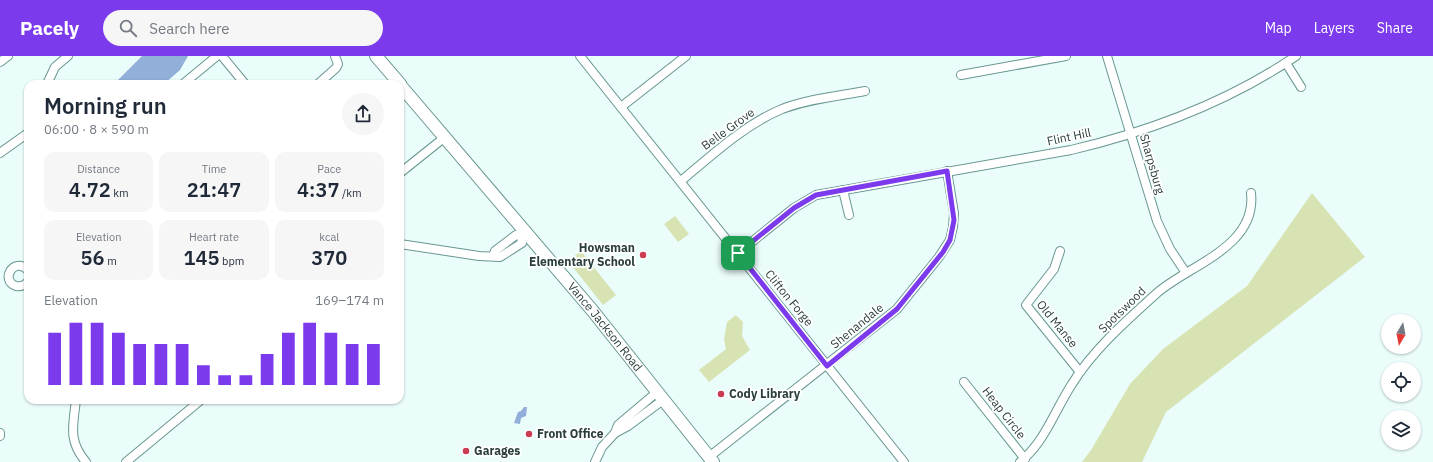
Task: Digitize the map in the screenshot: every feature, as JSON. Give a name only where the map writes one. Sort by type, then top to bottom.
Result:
[{"type":"main road","name":"Vance Jackson Road","points":[[376,56],[397,80]]},
{"type":"main road","name":"Vance Jackson Road","points":[[404,89],[445,137],[521,235],[592,310],[711,460]]},
{"type":"street","points":[[0,62],[8,56]]},
{"type":"street","points":[[49,80],[55,67],[68,56]]},
{"type":"street","points":[[188,80],[218,56]]},
{"type":"street","points":[[222,56],[242,80]]},
{"type":"street","points":[[322,80],[336,68],[338,64],[335,56]]},
{"type":"street","name":"Clifton Forge","points":[[580,56],[904,462]]},
{"type":"street","points":[[621,107],[686,56]]},
{"type":"street","points":[[961,75],[1066,56]]},
{"type":"street","name":"Sharpsburg","points":[[1108,56],[1161,231],[1186,273]]},
{"type":"street","name":"Flint Hill","points":[[738,253],[804,201],[816,195],[1070,150],[1131,134],[1211,104],[1296,56]]},
{"type":"street","points":[[1286,63],[1301,87]]},
{"type":"street","name":"Belle Grove","points":[[680,181],[739,134],[768,116],[799,104],[866,91]]},
{"type":"street","points":[[0,153],[24,136]]},
{"type":"street","points":[[404,170],[445,137]]},
{"type":"street","name":"Shenandale","points":[[711,460],[897,309],[943,252],[950,240],[954,220],[947,171]]},
{"type":"street","points":[[843,190],[849,215]]},
{"type":"street","name":"Spotswood","points":[[1023,460],[1042,439],[1066,394],[1080,372],[1130,319],[1158,293],[1186,273],[1222,251],[1237,237],[1251,209],[1251,193]]},
{"type":"street","points":[[404,245],[479,256],[500,257],[522,243],[521,235],[510,233],[503,239],[504,245],[495,251],[493,256]]},
{"type":"street","name":"Old Manse","points":[[1060,251],[1054,269],[1026,305],[1080,372]]},
{"type":"street","points":[[24,266],[20,265],[14,267],[10,270],[9,276],[10,281],[17,286],[24,285]]},
{"type":"street","name":"Heap Circle","points":[[964,382],[1023,460]]},
{"type":"street","points":[[595,462],[605,442],[614,433],[618,425],[660,396]]},
{"type":"street","points":[[76,404],[72,432],[73,441],[86,462]]},
{"type":"street","points":[[126,462],[196,404]]},
{"type":"green space","points":[[1312,193],[1365,257],[1166,412],[1142,462],[1082,462],[1091,450],[1130,384],[1163,349],[1247,286]]},
{"type":"green space","points":[[675,216],[689,234],[678,242],[664,224]]},
{"type":"green space","points":[[581,251],[616,295],[603,305],[568,261]]},
{"type":"green space","points":[[736,315],[743,322],[742,336],[750,350],[709,382],[699,370],[726,349],[724,339],[727,322]]},
{"type":"water","points":[[142,56],[188,56],[180,70],[169,80],[118,80]]},
{"type":"water","points":[[524,407],[527,407],[526,416],[521,418],[520,424],[514,423],[518,412]]},
{"type":"place","name":"Howsman Elementary School","points":[[643,255]]},
{"type":"place","name":"Cody Library","points":[[721,394]]},
{"type":"place","name":"Front Office","points":[[529,434]]},
{"type":"place","name":"Garages","points":[[466,451]]},
{"type":"route","points":[[947,171],[954,220],[950,240],[947,246],[897,309],[827,366],[738,253],[794,208],[816,195],[947,171]]}]
